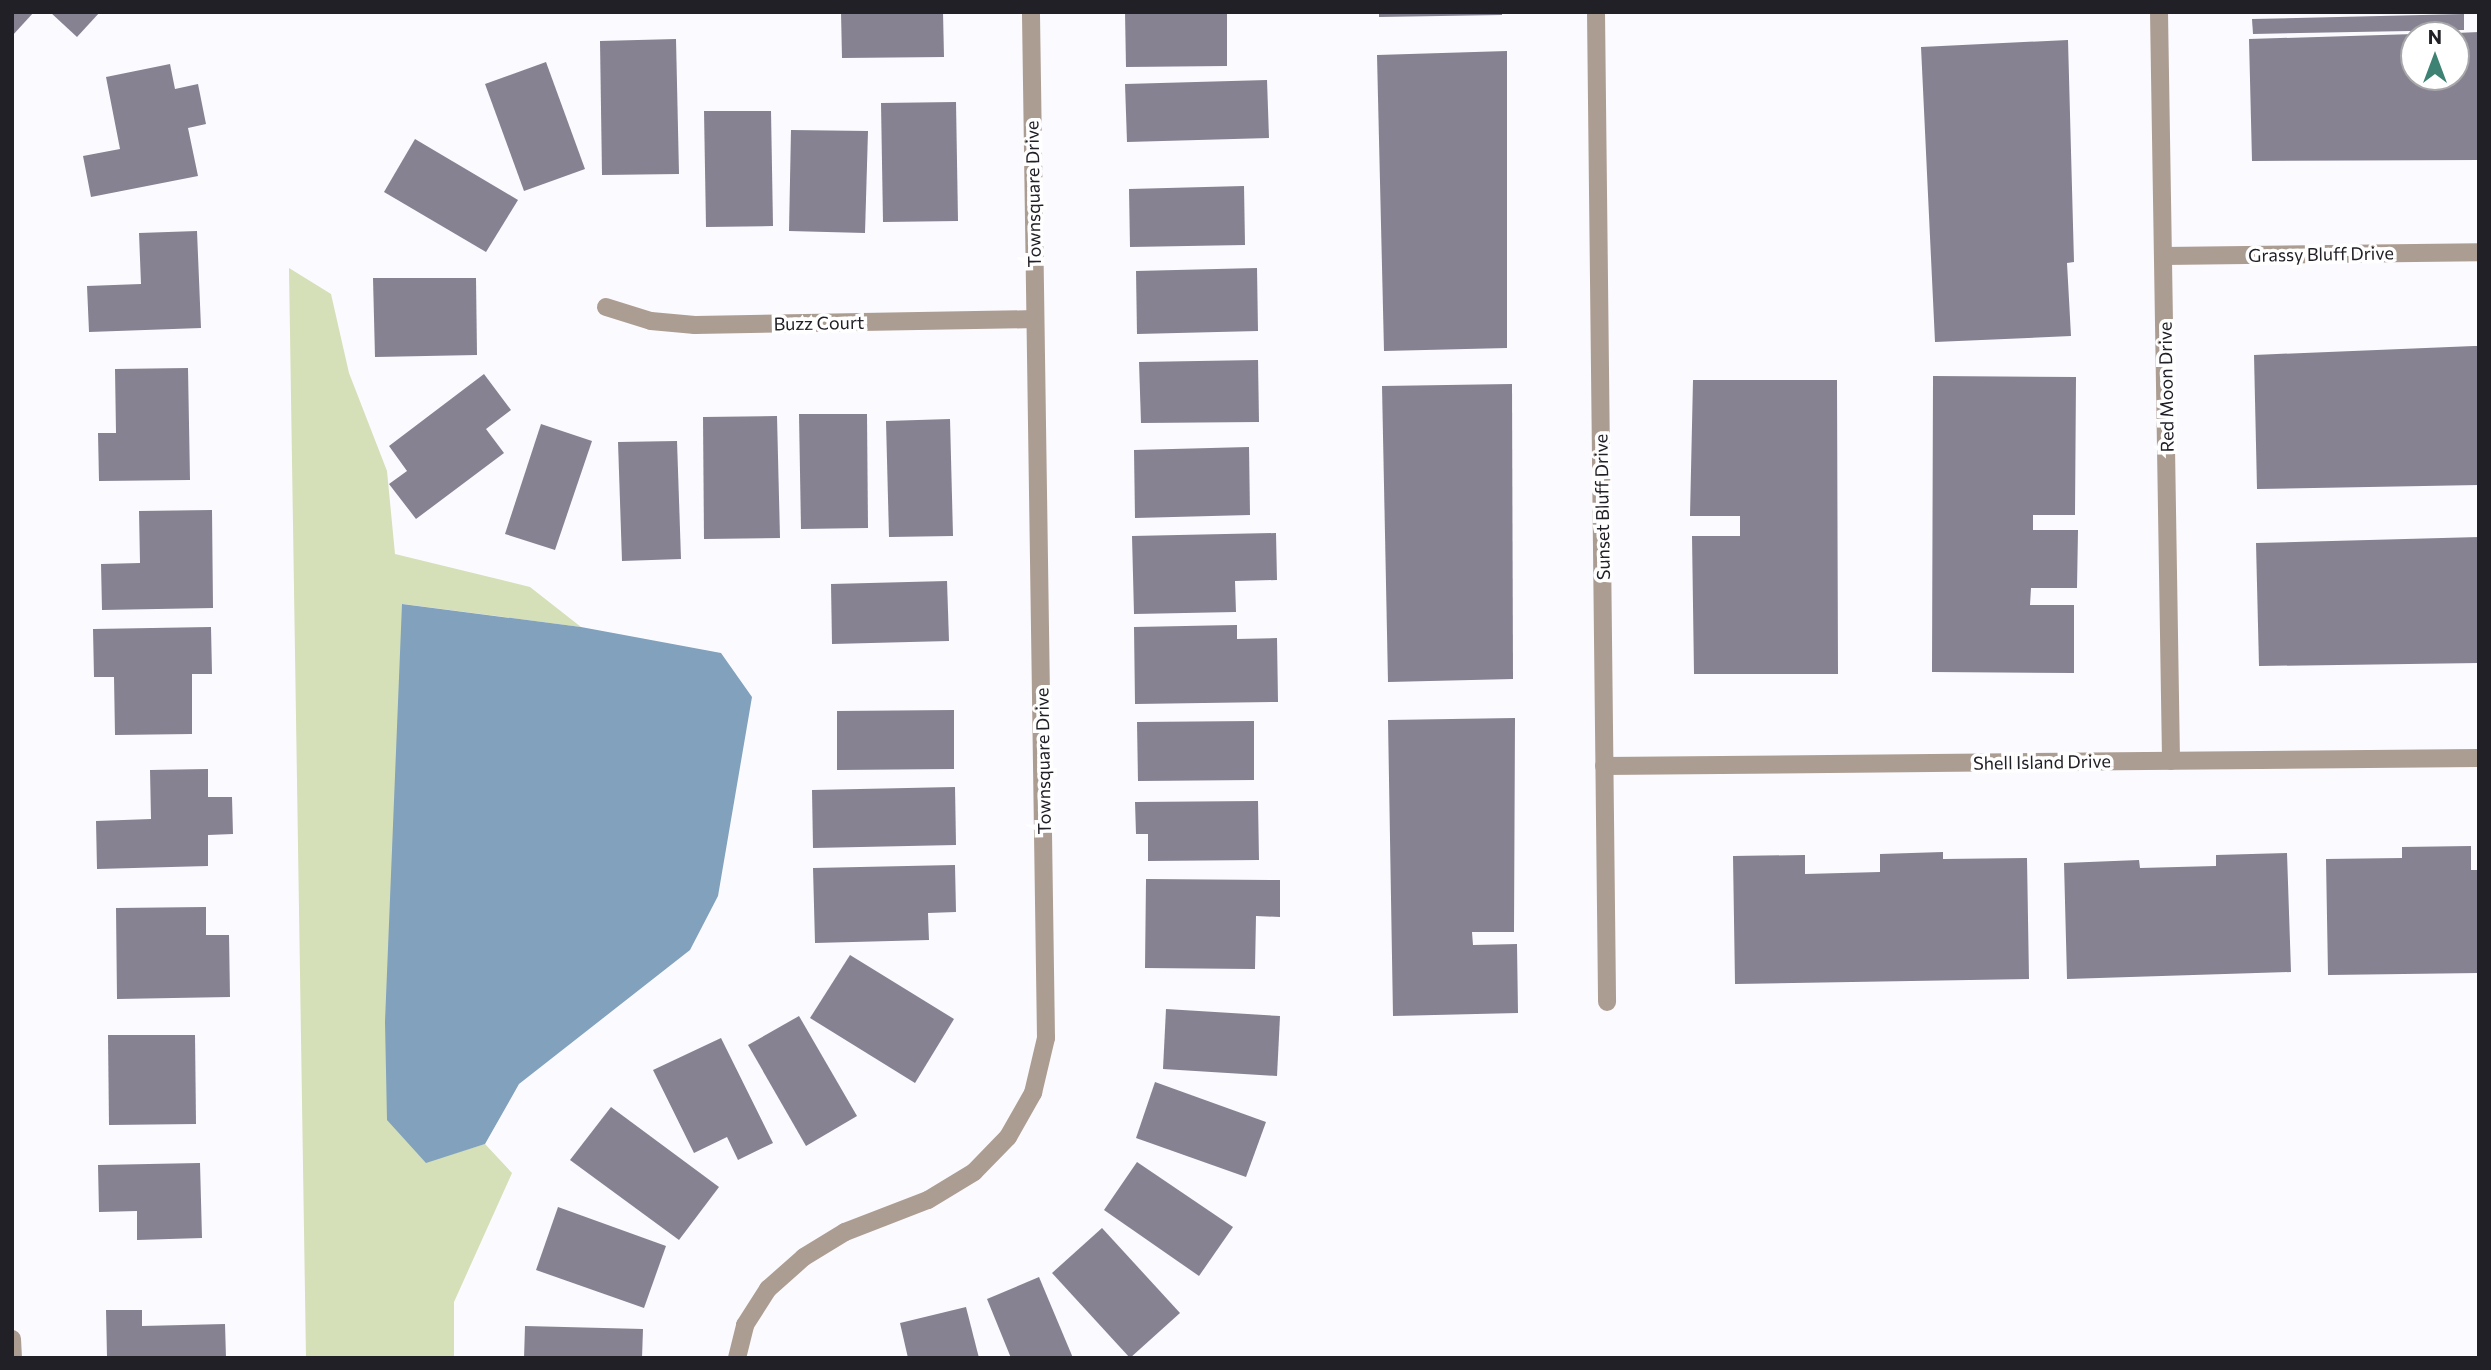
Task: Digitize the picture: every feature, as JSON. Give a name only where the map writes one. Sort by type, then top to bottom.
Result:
[{"type":"street","name":"Townsquare Drive","points":[[737,1358],[745,1325],[768,1289],[804,1257],[845,1232],[928,1200],[974,1172],[1008,1137],[1033,1093],[1046,1038],[1031,12]]},
{"type":"street","name":"Sunset Bluff Drive","points":[[1597,12],[1607,1002]]},
{"type":"street","name":"Red Moon Drive","points":[[2160,12],[2171,761]]},
{"type":"street","name":"Grassy Bluff Drive","points":[[2164,256],[2479,252]]},
{"type":"street","name":"Buzz Court","points":[[606,307],[651,321],[695,325],[1035,319]]},
{"type":"street","name":"Shell Island Drive","points":[[1604,766],[2479,758]]},
{"type":"street","points":[[12,1339],[13,1358]]},
{"type":"green space","points":[[289,268],[331,294],[349,373],[387,471],[395,554],[530,587],[581,627],[403,604],[426,1162],[485,1144],[512,1173],[454,1302],[454,1358],[306,1358]]},
{"type":"water","points":[[402,604],[581,627],[721,653],[752,697],[718,896],[690,950],[519,1084],[485,1144],[426,1163],[387,1120],[385,1022]]},
{"type":"building","points":[[12,12],[34,12],[12,36]]},
{"type":"building","points":[[50,12],[100,12],[77,37]]},
{"type":"building","points":[[841,12],[943,12],[944,57],[842,58]]},
{"type":"building","points":[[1125,12],[1227,12],[1227,66],[1126,67]]},
{"type":"building","points":[[1379,12],[1502,12],[1502,15],[1379,17]]},
{"type":"building","points":[[2464,14],[2464,21],[2400,21],[2400,31],[2253,34],[2252,19]]},
{"type":"building","points":[[2470,32],[2479,32],[2479,160],[2252,161],[2249,39],[2400,34],[2400,91],[2470,91]]},
{"type":"building","points":[[676,39],[679,174],[602,175],[600,41]]},
{"type":"building","points":[[2068,40],[2074,262],[2067,263],[2071,336],[1935,342],[1921,47]]},
{"type":"building","points":[[1507,51],[1507,348],[1384,351],[1377,55]]},
{"type":"building","points":[[546,62],[585,169],[524,191],[485,84]]},
{"type":"building","points":[[170,64],[175,89],[198,84],[206,124],[188,128],[198,176],[91,197],[83,156],[120,149],[106,77]]},
{"type":"building","points":[[1267,80],[1269,138],[1127,142],[1125,84]]},
{"type":"building","points":[[956,102],[958,221],[883,222],[881,103]]},
{"type":"building","points":[[704,111],[771,111],[773,226],[706,227]]},
{"type":"building","points":[[791,130],[868,131],[865,233],[789,231]]},
{"type":"building","points":[[415,139],[518,200],[486,252],[384,192]]},
{"type":"building","points":[[1244,186],[1245,245],[1130,247],[1129,189]]},
{"type":"building","points":[[197,231],[201,328],[89,332],[87,286],[141,284],[139,233]]},
{"type":"building","points":[[1257,268],[1258,331],[1137,334],[1136,271]]},
{"type":"building","points":[[373,278],[476,278],[477,355],[375,357]]},
{"type":"building","points":[[2479,346],[2479,485],[2257,489],[2254,355]]},
{"type":"building","points":[[1258,360],[1259,422],[1141,423],[1139,362]]},
{"type":"building","points":[[188,368],[190,480],[99,481],[98,433],[116,433],[115,369]]},
{"type":"building","points":[[484,374],[511,410],[486,429],[504,453],[416,519],[389,484],[407,471],[389,446]]},
{"type":"building","points":[[1933,376],[2076,377],[2075,515],[2033,515],[2033,530],[2078,530],[2077,588],[2031,588],[2030,605],[2074,605],[2074,673],[1932,672]]},
{"type":"building","points":[[1693,380],[1837,380],[1838,674],[1694,674],[1692,536],[1740,536],[1740,516],[1690,516]]},
{"type":"building","points":[[1512,384],[1513,679],[1388,682],[1382,386]]},
{"type":"building","points":[[799,414],[867,414],[868,528],[801,529]]},
{"type":"building","points":[[777,416],[780,538],[704,539],[703,417]]},
{"type":"building","points":[[950,419],[953,536],[889,537],[886,421]]},
{"type":"building","points":[[541,424],[592,441],[555,550],[505,534]]},
{"type":"building","points":[[677,441],[681,559],[622,561],[618,442]]},
{"type":"building","points":[[1249,447],[1250,515],[1135,518],[1134,450]]},
{"type":"building","points":[[212,510],[213,608],[102,610],[101,564],[140,563],[139,511]]},
{"type":"building","points":[[1276,533],[1277,580],[1235,581],[1236,612],[1134,614],[1132,536]]},
{"type":"building","points":[[2479,537],[2479,663],[2259,666],[2256,543]]},
{"type":"building","points":[[947,581],[949,641],[832,644],[831,584]]},
{"type":"building","points":[[1237,625],[1237,639],[1277,638],[1278,702],[1135,704],[1134,627]]},
{"type":"building","points":[[211,627],[212,674],[192,674],[192,734],[115,735],[114,677],[94,677],[93,629]]},
{"type":"building","points":[[954,710],[954,769],[837,770],[837,711]]},
{"type":"building","points":[[1515,718],[1514,932],[1472,932],[1473,945],[1517,944],[1518,1013],[1393,1016],[1388,720]]},
{"type":"building","points":[[1254,721],[1254,780],[1138,781],[1137,722]]},
{"type":"building","points":[[208,769],[208,797],[232,797],[233,834],[208,835],[208,866],[97,869],[96,821],[151,819],[150,770]]},
{"type":"building","points":[[955,787],[956,845],[813,848],[812,790]]},
{"type":"building","points":[[1258,801],[1259,860],[1148,861],[1148,834],[1136,834],[1135,802]]},
{"type":"building","points":[[2471,846],[2471,870],[2479,870],[2479,973],[2328,975],[2326,859],[2402,858],[2402,847]]},
{"type":"building","points":[[1943,852],[1943,859],[2027,858],[2029,979],[1735,984],[1733,856],[1805,855],[1805,874],[1880,872],[1880,854]]},
{"type":"building","points":[[2287,853],[2291,972],[2067,979],[2064,863],[2139,860],[2140,868],[2216,866],[2216,855]]},
{"type":"building","points":[[955,865],[956,912],[928,913],[929,940],[815,943],[813,868]]},
{"type":"building","points":[[1146,879],[1280,880],[1280,917],[1256,916],[1255,969],[1145,968]]},
{"type":"building","points":[[206,907],[206,935],[229,935],[230,997],[117,999],[116,908]]},
{"type":"building","points":[[850,955],[954,1019],[915,1083],[810,1018]]},
{"type":"building","points":[[1166,1009],[1280,1016],[1277,1076],[1163,1069]]},
{"type":"building","points":[[799,1016],[857,1116],[806,1146],[748,1045]]},
{"type":"building","points":[[108,1035],[195,1035],[196,1124],[109,1125]]},
{"type":"building","points":[[721,1038],[773,1143],[738,1160],[727,1137],[694,1153],[653,1070]]},
{"type":"building","points":[[1155,1082],[1266,1122],[1246,1177],[1136,1138]]},
{"type":"building","points":[[611,1107],[719,1187],[679,1240],[570,1160]]},
{"type":"building","points":[[1137,1162],[1233,1227],[1199,1276],[1104,1210]]},
{"type":"building","points":[[200,1163],[202,1238],[137,1240],[137,1211],[99,1212],[98,1165]]},
{"type":"building","points":[[558,1207],[666,1246],[644,1308],[536,1270]]},
{"type":"building","points":[[1102,1228],[1180,1313],[1130,1358],[1052,1273]]},
{"type":"building","points":[[1039,1277],[1073,1358],[1011,1358],[987,1299]]},
{"type":"building","points":[[966,1307],[979,1358],[908,1358],[900,1323]]},
{"type":"building","points":[[106,1310],[142,1310],[142,1326],[225,1324],[226,1358],[107,1357]]},
{"type":"building","points":[[525,1326],[643,1329],[642,1358],[524,1358]]}]
